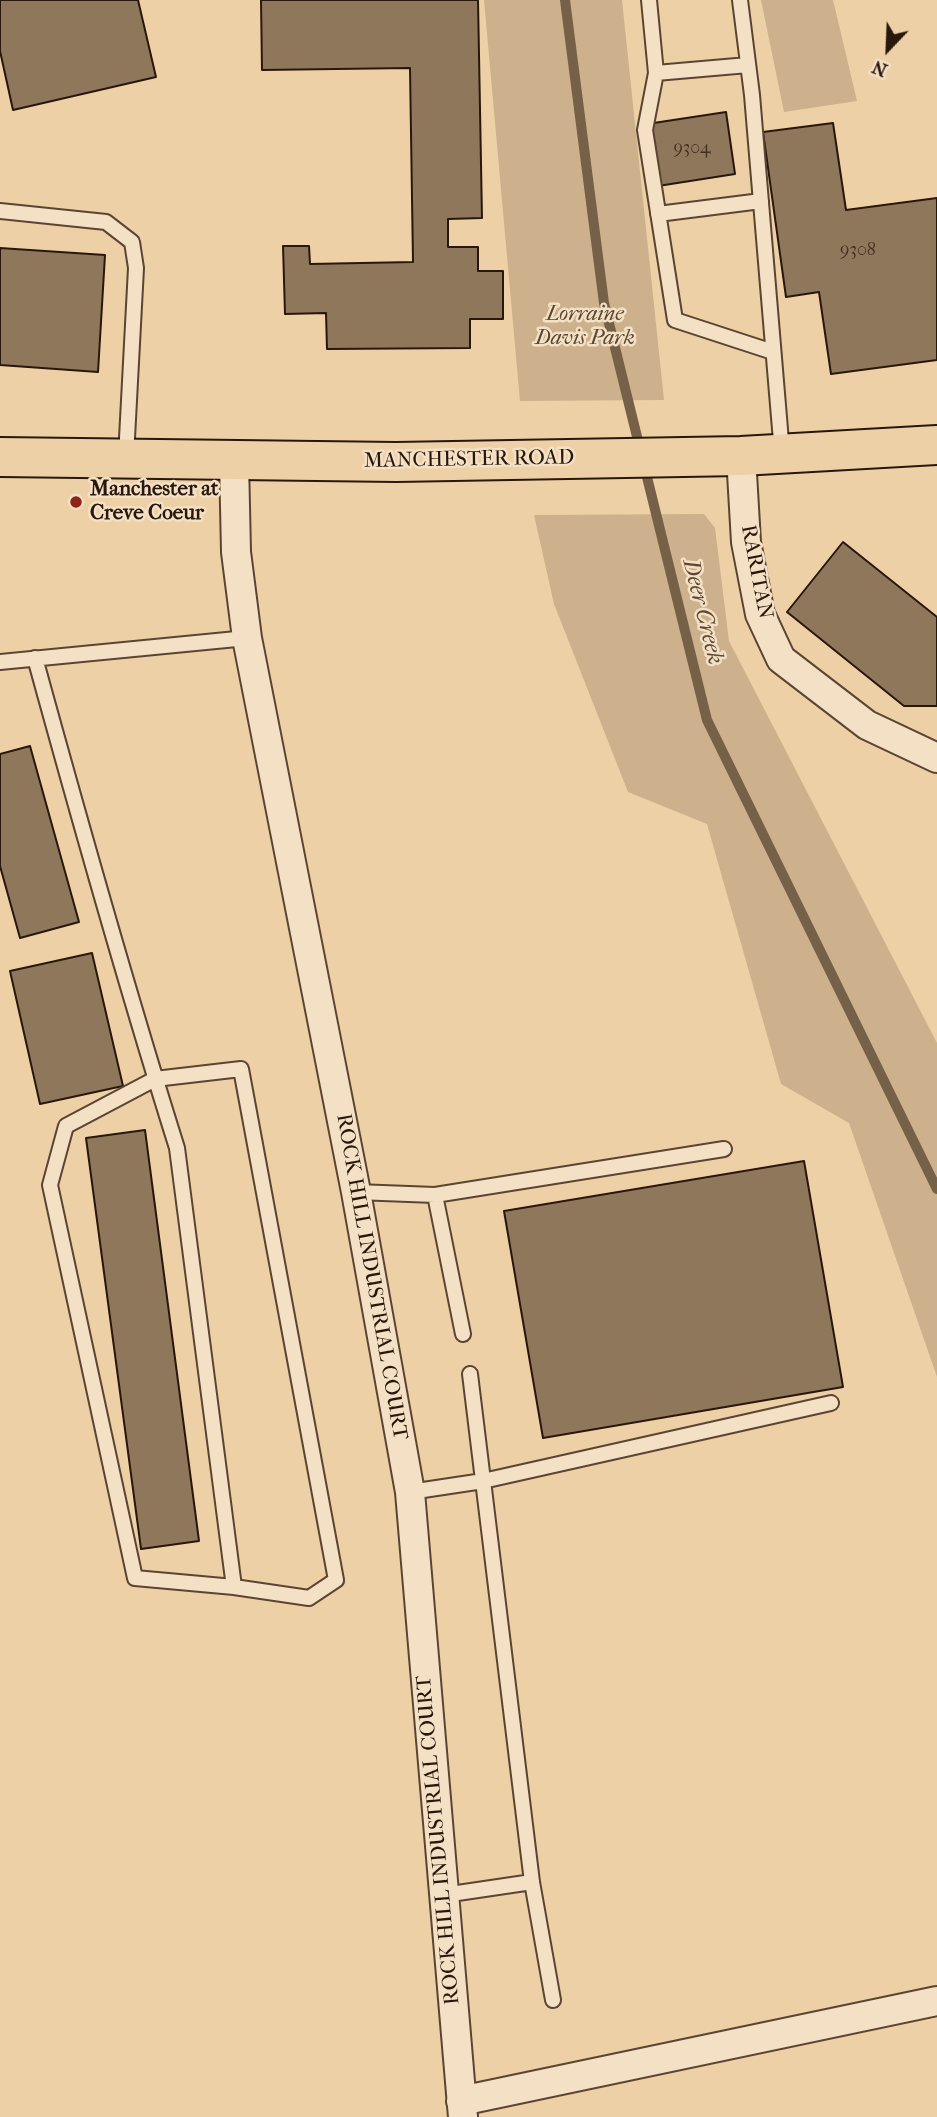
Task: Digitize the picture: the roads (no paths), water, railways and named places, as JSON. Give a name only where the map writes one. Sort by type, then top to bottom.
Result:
[{"type":"main road","name":"MANCHESTER ROAD","points":[[0,457],[234,461],[723,457],[937,444]]},
{"type":"street","name":"RARITAN","points":[[723,457],[746,542],[761,614],[781,659],[867,726],[937,758]]},
{"type":"street","name":"ROCK HILL INDUSTRIAL COURT","points":[[234,461],[236,552],[247,638],[356,1192],[410,1492],[462,2109],[937,2001]]},
{"type":"lane","points":[[649,0],[656,73],[645,130],[674,320],[773,352]]},
{"type":"lane","points":[[740,0],[761,201],[782,454]]},
{"type":"lane","points":[[656,73],[748,65]]},
{"type":"lane","points":[[658,215],[761,201]]},
{"type":"lane","points":[[0,211],[106,222],[132,242],[136,268],[125,459]]},
{"type":"lane","points":[[0,662],[247,638]]},
{"type":"lane","points":[[36,658],[115,948],[177,1148],[234,1587]]},
{"type":"lane","points":[[241,1069],[336,1580],[309,1598],[234,1587],[135,1578],[50,1185],[66,1126],[155,1079],[241,1069]]},
{"type":"lane","points":[[356,1192],[435,1195],[724,1149]]},
{"type":"lane","points":[[435,1195],[464,1334]]},
{"type":"lane","points":[[470,1374],[532,1882],[553,2000]]},
{"type":"lane","points":[[410,1492],[483,1481],[831,1404]]},
{"type":"lane","points":[[444,1895],[532,1882]]},
{"type":"waterway","name":"Deer Creek","points":[[565,0],[604,303],[707,720],[937,1189]]},
{"type":"place","name":"Manchester at Creve Coeur","points":[[76,502]]},
{"type":"park label","name":"Lorraine Davis Park","points":[[585,327]]}]
